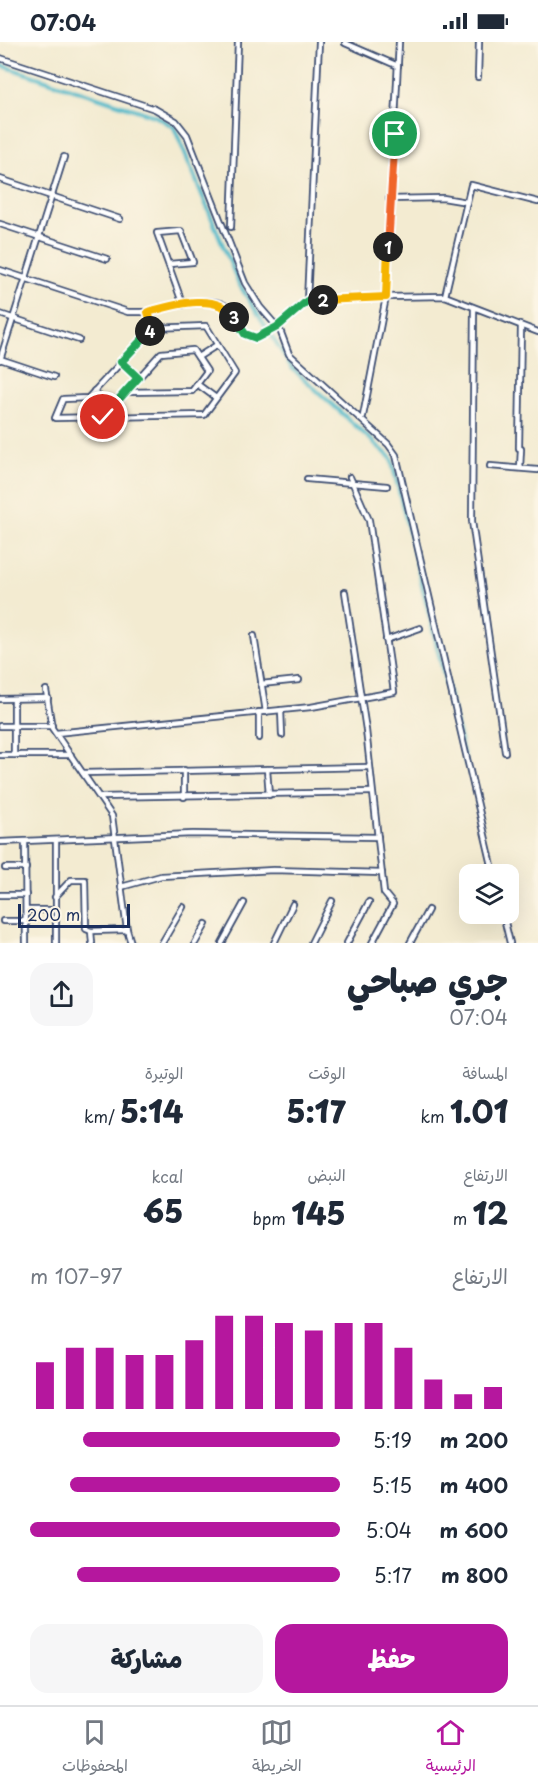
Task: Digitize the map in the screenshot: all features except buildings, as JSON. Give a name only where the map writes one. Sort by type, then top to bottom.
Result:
[{"type":"street","points":[[231,227],[238,42]]},
{"type":"street","points":[[307,301],[319,42]]},
{"type":"street","points":[[363,416],[386,297],[399,42]]},
{"type":"street","points":[[478,77],[480,42]]},
{"type":"street","points":[[345,43],[398,66]]},
{"type":"street","points":[[0,58],[155,109],[176,121],[187,135],[245,283],[276,327],[294,360],[388,444],[399,462],[492,864]]},
{"type":"street","points":[[54,377],[0,359],[64,157]]},
{"type":"street","points":[[0,179],[120,219]]},
{"type":"street","points":[[445,296],[471,185],[538,202]]},
{"type":"street","points":[[390,200],[443,198],[467,202]]},
{"type":"street","points":[[0,224],[107,260]]},
{"type":"street","points":[[169,264],[193,262],[181,231],[157,234],[183,305]]},
{"type":"street","points":[[0,270],[128,312],[148,312],[183,305],[222,304],[248,337],[256,338],[276,327],[307,301],[386,297],[445,296],[538,332]]},
{"type":"street","points":[[474,308],[472,521],[505,752]]},
{"type":"street","points":[[148,312],[153,328]]},
{"type":"street","points":[[0,314],[79,339]]},
{"type":"street","points":[[206,326],[217,345],[235,373],[204,414],[55,418],[63,399],[88,398],[153,328],[206,326]]},
{"type":"street","points":[[520,468],[521,326]]},
{"type":"street","points":[[198,357],[217,345]]},
{"type":"street","points":[[103,417],[161,353],[194,350],[207,371],[192,391],[126,392]]},
{"type":"street","points":[[121,362],[138,378]]},
{"type":"street","points":[[197,384],[216,398]]},
{"type":"street","points":[[94,391],[111,408]]},
{"type":"street","points":[[490,466],[538,470]]},
{"type":"street","points":[[56,733],[266,712],[394,692],[369,520],[350,477]]},
{"type":"street","points":[[307,480],[387,486]]},
{"type":"street","points":[[345,592],[361,698],[384,893],[393,904],[372,943]]},
{"type":"street","points":[[387,640],[420,628]]},
{"type":"street","points":[[254,636],[266,712]]},
{"type":"street","points":[[261,684],[299,680]]},
{"type":"street","points":[[46,690],[52,726],[112,816],[127,930],[131,943]]},
{"type":"street","points":[[0,699],[48,698]]},
{"type":"street","points":[[14,699],[14,755]]},
{"type":"street","points":[[281,710],[282,735]]},
{"type":"street","points":[[259,712],[259,738]]},
{"type":"street","points":[[0,726],[52,726]]},
{"type":"street","points":[[0,755],[71,755]]},
{"type":"street","points":[[83,773],[369,766]]},
{"type":"street","points":[[267,769],[269,795]]},
{"type":"street","points":[[184,770],[184,797]]},
{"type":"street","points":[[100,797],[372,792]]},
{"type":"street","points":[[0,842],[246,833],[378,837]]},
{"type":"street","points":[[56,840],[56,943]]},
{"type":"street","points":[[26,842],[27,943]]},
{"type":"street","points":[[5,868],[26,868]]},
{"type":"street","points":[[121,887],[160,876],[273,870],[382,873]]},
{"type":"street","points":[[55,897],[71,880],[85,880],[86,929],[91,931],[127,930]]},
{"type":"street","points":[[0,895],[26,895]]},
{"type":"street","points":[[311,943],[332,900]]},
{"type":"street","points":[[347,943],[369,902]]},
{"type":"street","points":[[222,943],[244,903]]},
{"type":"street","points":[[274,943],[293,904]]},
{"type":"street","points":[[162,943],[183,907]]},
{"type":"street","points":[[26,910],[55,910]]},
{"type":"street","points":[[410,943],[428,910]]},
{"type":"street","points":[[3,921],[26,921]]},
{"type":"street","points":[[195,943],[206,924]]},
{"type":"street","points":[[505,924],[510,943]]},
{"type":"street","points":[[91,931],[92,943]]},
{"type":"waterway","points":[[0,65],[155,116],[174,127],[239,284],[292,368],[391,458],[466,765]]},
{"type":"route","points":[[103,417],[138,378],[121,362],[153,328],[148,312],[183,305],[211,302],[222,304],[227,307],[248,337],[256,338],[277,327],[307,301],[386,297],[395,134]]}]
